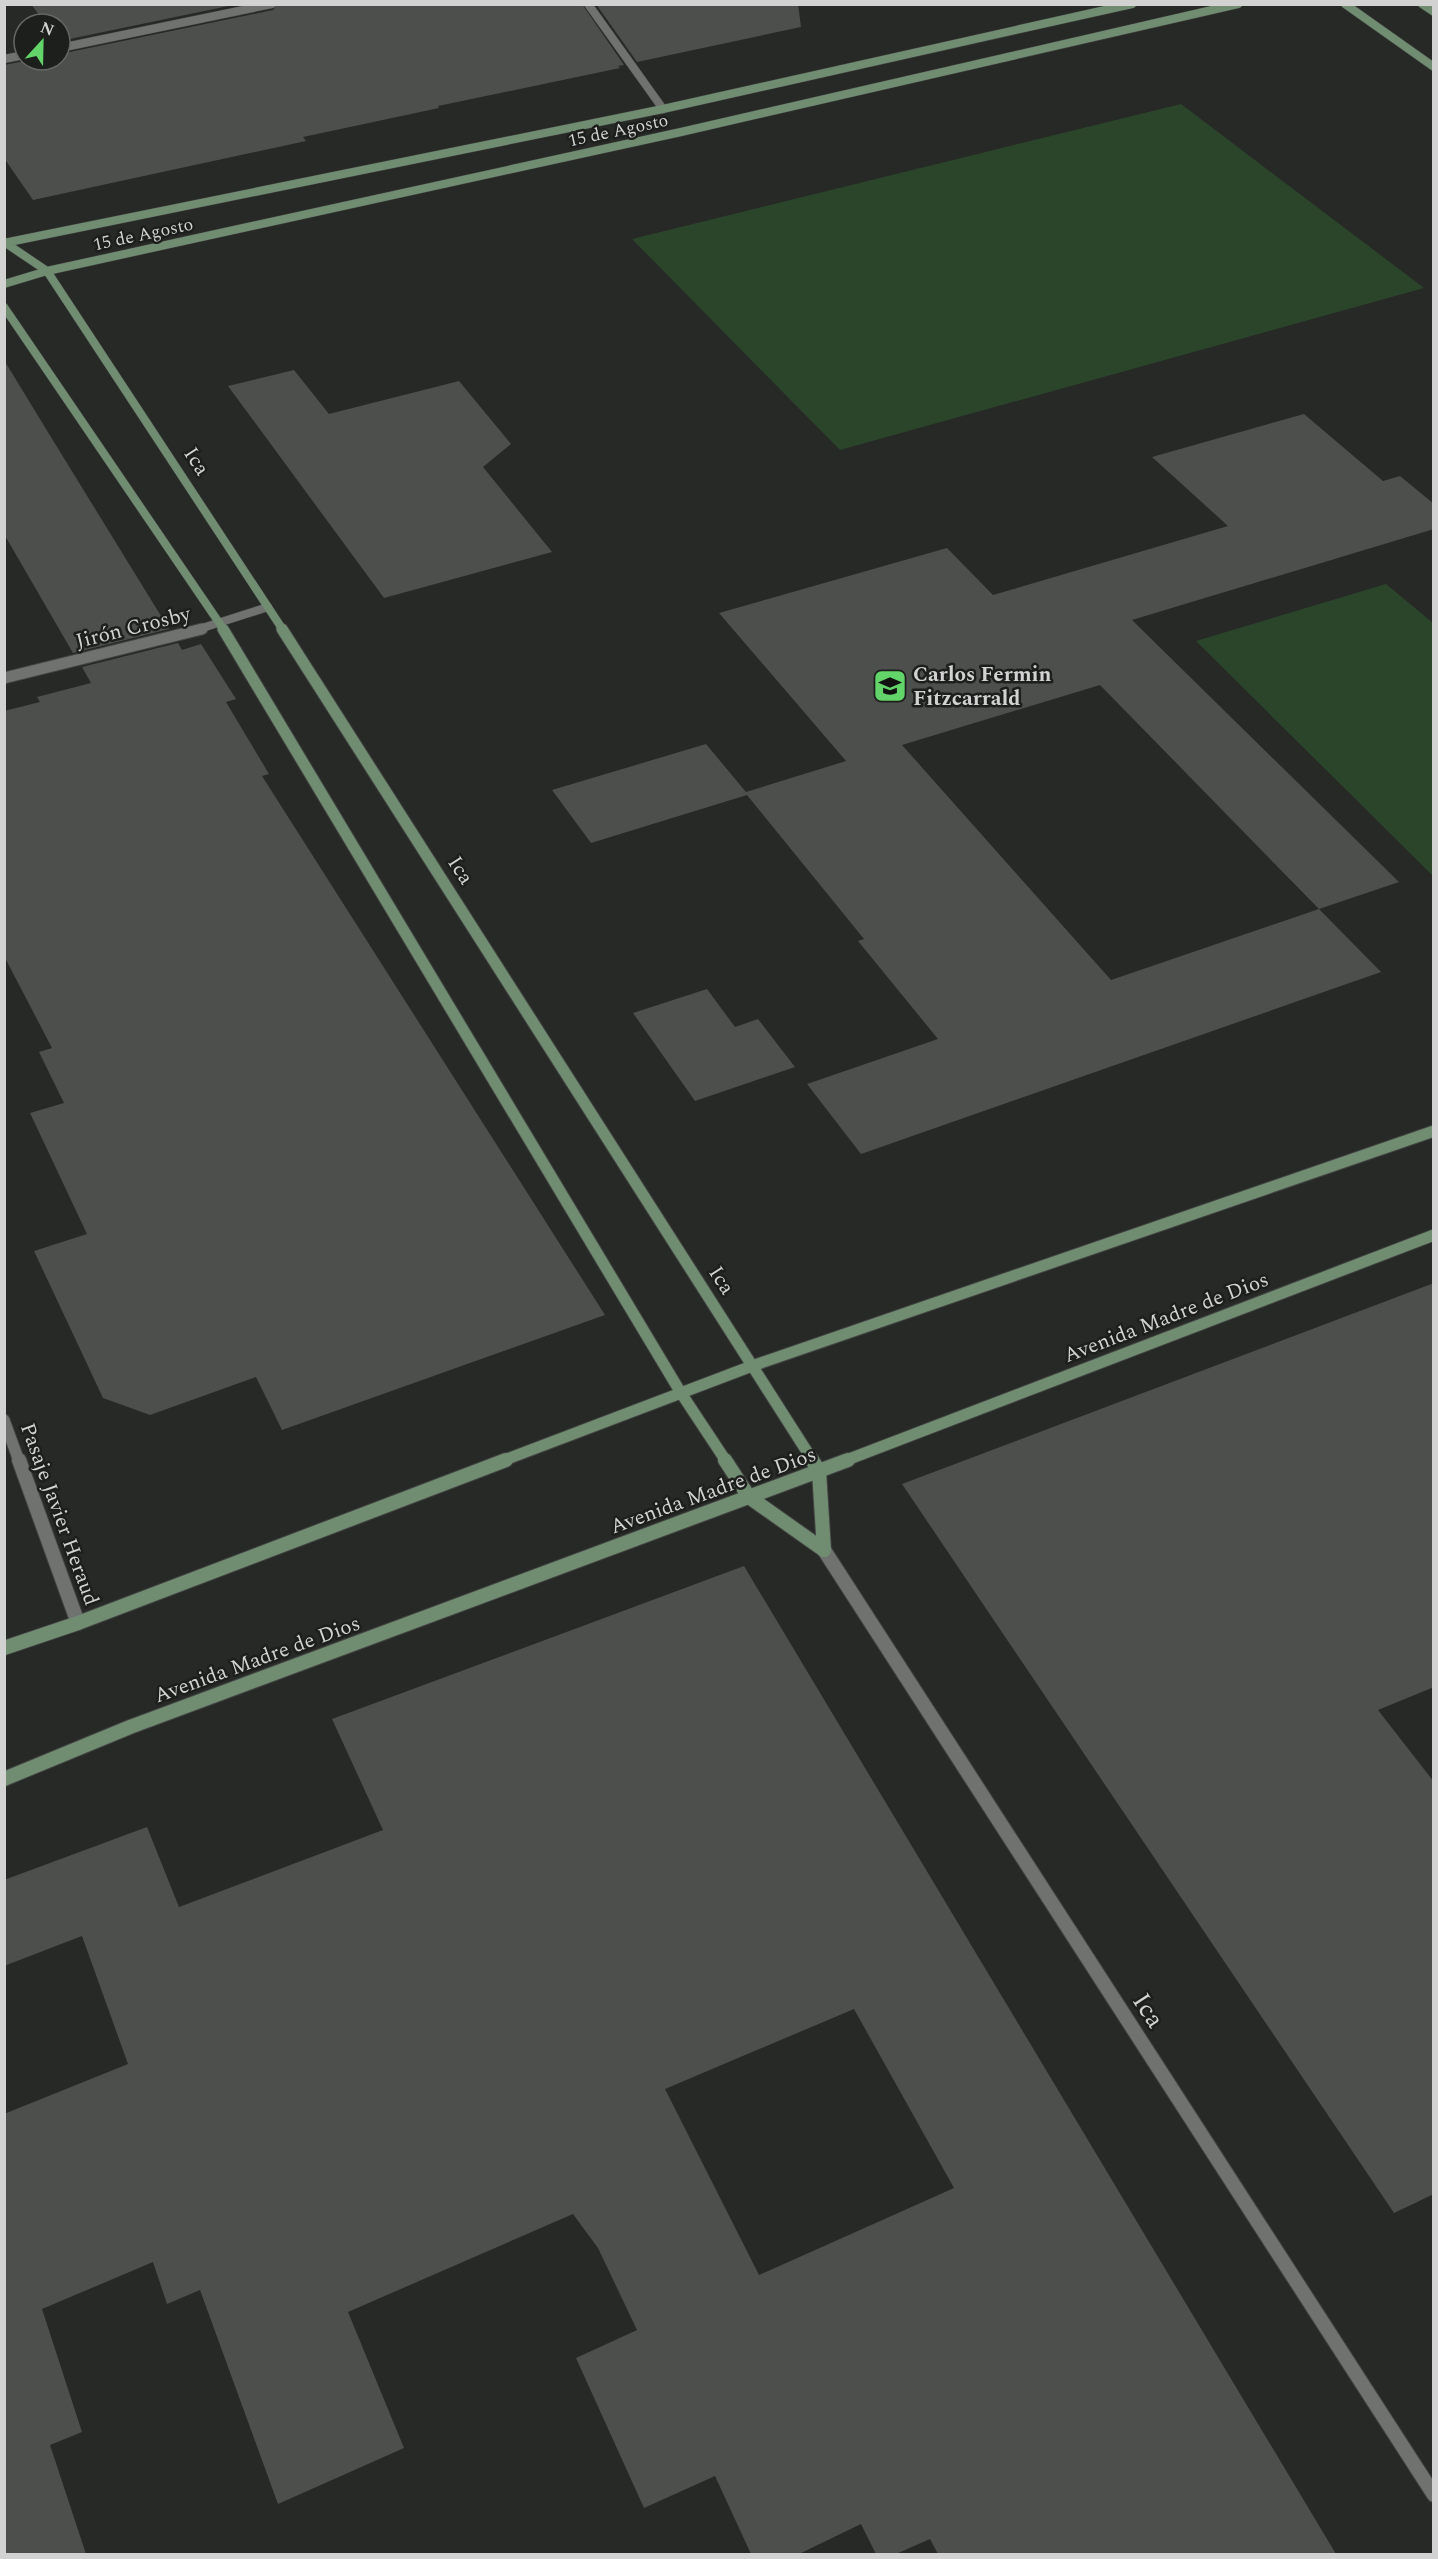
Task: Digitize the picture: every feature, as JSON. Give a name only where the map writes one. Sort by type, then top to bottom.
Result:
[{"type":"street","points":[[72,46],[272,4]]},
{"type":"street","points":[[588,4],[663,109]]},
{"type":"street","name":"15 de Agosto","points":[[5,243],[663,109],[1132,4]]},
{"type":"street","name":"15 de Agosto","points":[[4,284],[47,271],[692,129],[1238,4]]},
{"type":"street","points":[[1345,4],[1434,67]]},
{"type":"street","points":[[1422,4],[1434,12]]},
{"type":"street","name":"Ica","points":[[5,243],[47,271],[268,607],[819,1472],[824,1551]]},
{"type":"street","name":"Ica","points":[[4,307],[220,624],[681,1393],[748,1497],[824,1551],[1434,2495]]},
{"type":"street","name":"Jirón Crosby","points":[[4,678],[220,624],[268,607]]},
{"type":"street","points":[[4,1648],[78,1623],[752,1366],[1434,1131]]},
{"type":"street","name":"Avenida Madre de Dios","points":[[4,1779],[130,1727],[819,1472],[1434,1234]]},
{"type":"street","name":"Pasaje Javier Heraud","points":[[4,1420],[78,1623]]},
{"type":"green space","points":[[1181,104],[1424,288],[840,450],[632,239]]},
{"type":"green space","points":[[1386,584],[1433,623],[1433,876],[1196,641]]},
{"type":"building","points":[[31,4],[238,4],[72,39],[72,12],[37,12]]},
{"type":"building","points":[[278,4],[582,4],[624,65],[618,66],[620,68],[303,137],[306,141],[33,200],[4,158],[4,65],[12,63],[12,72],[72,72],[72,52],[273,10]]},
{"type":"building","points":[[596,4],[798,4],[801,27],[637,62]]},
{"type":"building","points":[[4,360],[169,629],[73,653],[4,534]]},
{"type":"building","points":[[294,370],[329,414],[459,381],[511,444],[483,467],[552,552],[384,598],[228,386]]},
{"type":"building","points":[[1304,414],[1383,481],[1400,476],[1434,504],[1434,529],[1132,620],[1399,882],[1319,909],[1381,972],[861,1154],[807,1084],[938,1039],[858,941],[864,939],[747,795],[591,843],[552,790],[706,744],[746,792],[846,761],[719,613],[947,548],[993,595],[1228,526],[1152,457]],"holes":[[[1100,685],[1319,909],[1111,980],[902,745]]]},
{"type":"building","points":[[178,643],[182,650],[201,644],[236,699],[226,702],[269,774],[262,776],[605,1315],[282,1430],[256,1377],[150,1415],[103,1398],[34,1251],[87,1234],[30,1113],[64,1103],[39,1052],[52,1048],[4,956],[4,711],[40,702],[37,697],[91,683],[82,667]]},
{"type":"building","points":[[707,989],[735,1027],[758,1019],[795,1067],[695,1101],[633,1013]]},
{"type":"building","points":[[1434,1283],[1434,1687],[1378,1710],[1434,1782],[1434,2194],[1394,2213],[902,1484]]},
{"type":"building","points":[[744,1566],[1336,2554],[938,2554],[930,2539],[896,2554],[876,2554],[861,2524],[799,2554],[751,2554],[715,2476],[644,2508],[576,2358],[637,2330],[598,2248],[573,2214],[348,2312],[404,2448],[278,2504],[200,2290],[167,2304],[153,2262],[42,2309],[82,2432],[50,2445],[86,2554],[4,2554],[4,2114],[128,2064],[82,1936],[4,1966],[4,1880],[147,1827],[179,1907],[383,1830],[332,1719]],"holes":[[[854,2009],[954,2188],[759,2275],[665,2089]]]},
{"type":"place","name":"Carlos Fermin Fitzcarrald","points":[[890,686]]}]
